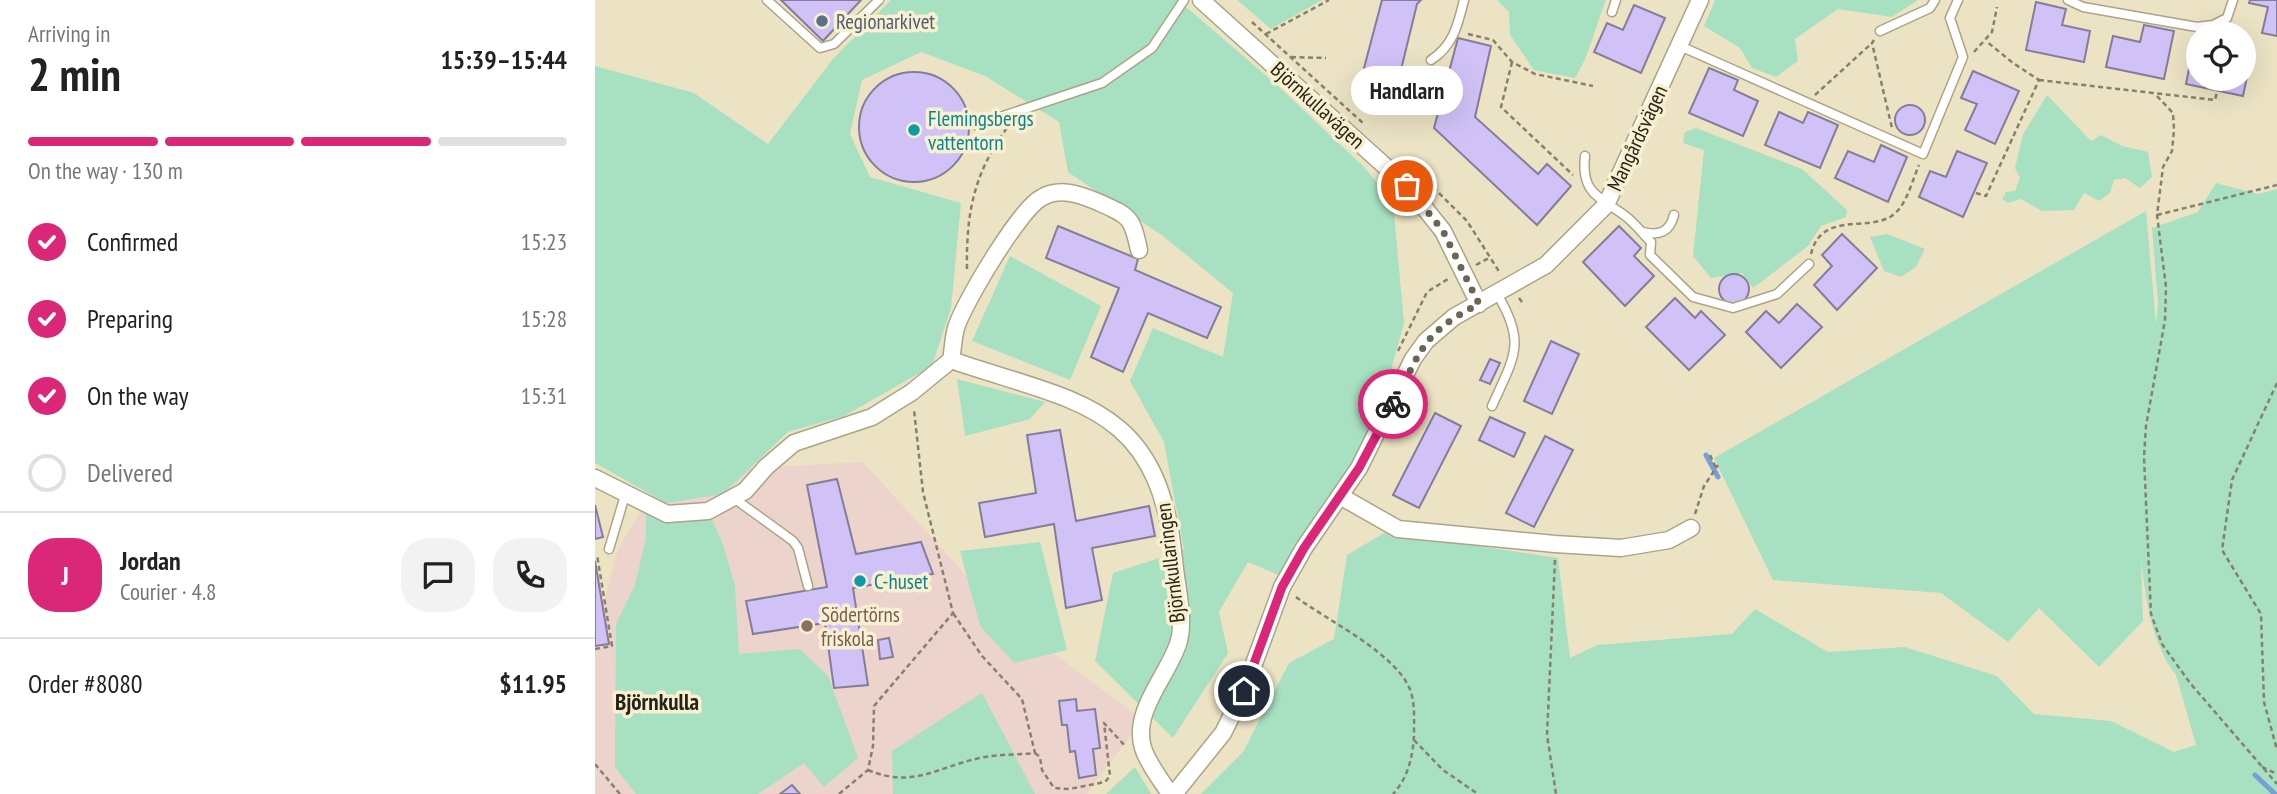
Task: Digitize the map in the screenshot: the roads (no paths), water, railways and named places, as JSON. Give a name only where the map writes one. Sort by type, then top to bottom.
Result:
[{"type":"street","name":"Björnkullavägen","points":[[1201,0],[1407,186],[1443,231],[1479,304]]},
{"type":"street","name":"Mangårdsvägen","points":[[1479,304],[1546,265],[1606,205],[1700,0]]},
{"type":"street","points":[[595,478],[667,514],[708,510],[735,499],[794,443],[872,417],[912,392],[951,360],[961,317],[1009,234],[1031,204],[1042,196],[1056,192],[1075,193],[1126,214],[1133,222],[1139,250]]},
{"type":"street","points":[[1172,794],[1223,733],[1244,691],[1282,587],[1359,468],[1404,383],[1413,359],[1426,341],[1454,317],[1479,304]]},
{"type":"street","name":"Björnkullaringen","points":[[951,360],[1083,404],[1120,428],[1141,452],[1159,485],[1169,524],[1179,641],[1151,695],[1144,718],[1143,747],[1172,794]]},
{"type":"street","points":[[1340,496],[1398,529],[1555,544],[1621,548],[1669,540],[1691,528]]},
{"type":"lane","points":[[767,0],[812,44],[827,48],[879,0]]},
{"type":"lane","points":[[976,125],[1017,114],[1101,83],[1152,48],[1184,0]]},
{"type":"lane","points":[[1431,60],[1442,52],[1457,30],[1464,0]]},
{"type":"lane","points":[[1612,12],[1616,0]]},
{"type":"lane","points":[[1880,31],[1930,8],[1935,0]]},
{"type":"lane","points":[[1680,46],[1923,154],[1963,57],[1950,18],[1958,0]]},
{"type":"lane","points":[[2068,0],[2083,7],[2197,27],[2213,25],[2227,18],[2233,0]]},
{"type":"lane","points":[[1584,156],[1586,179],[1591,192],[1624,215],[1651,242],[1650,255],[1693,298],[1733,308],[1777,294],[1809,264]]},
{"type":"lane","points":[[1641,232],[1660,234],[1667,230],[1674,215]]},
{"type":"lane","points":[[1492,406],[1513,360],[1517,336],[1510,314],[1497,294]]},
{"type":"lane","points":[[609,549],[626,492]]},
{"type":"lane","points":[[735,499],[793,541],[798,548],[808,586]]},
{"type":"waterway","points":[[1706,455],[1718,477]]},
{"type":"waterway","points":[[2255,775],[2275,794]]},
{"type":"place","name":"Regionarkivet","points":[[822,21]]},
{"type":"place","name":"Flemingsbergs vattentorn","points":[[914,130]]},
{"type":"place","name":"Handlarn","points":[[1407,186]]},
{"type":"place","name":"C-huset","points":[[860,581]]},
{"type":"place","name":"Södertörns friskola","points":[[807,626]]},
{"type":"district","name":"Björnkulla","points":[[657,701]]}]
